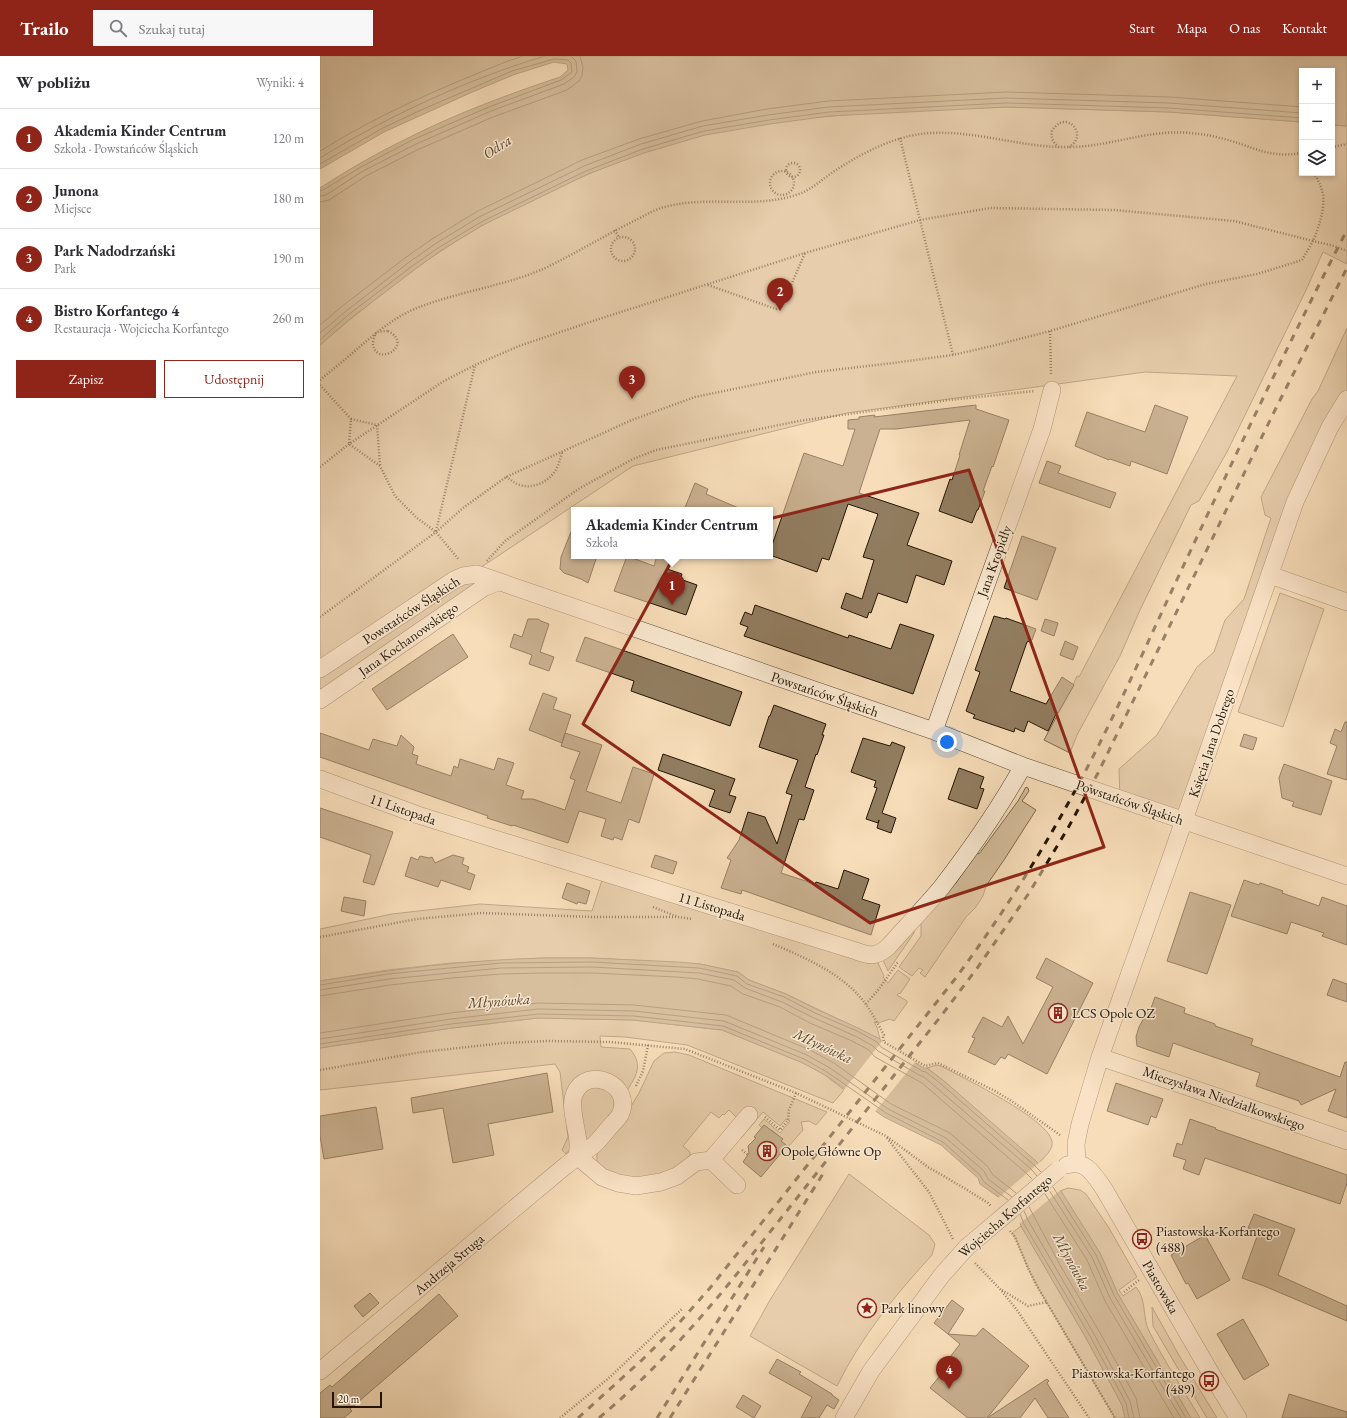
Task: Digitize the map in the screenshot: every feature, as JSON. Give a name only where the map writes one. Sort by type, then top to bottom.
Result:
[{"type":"street","name":"Jana Kropidły","points":[[934,731],[1042,429],[1052,390]]},
{"type":"street","name":"Księcia Jana Dobrego","points":[[1077,1163],[1076,1144],[1080,1124],[1100,1057],[1295,502],[1330,427],[1347,399]]},
{"type":"street","name":"Powstańców Śląskich","points":[[320,669],[454,580],[473,574],[934,731],[1023,766],[1347,876]]},
{"type":"street","points":[[1270,576],[1347,602]]},
{"type":"street","name":"Jana Kochanowskiego","points":[[320,700],[483,588],[498,582]]},
{"type":"street","name":"11 Listopada","points":[[320,780],[418,815],[573,864],[853,950],[875,955],[880,954],[888,947],[954,870],[999,807],[1023,766]]},
{"type":"street","name":"Mieczysława Niedziałkowskiego","points":[[1100,1057],[1347,1141]]},
{"type":"street","points":[[622,1108],[623,1102],[619,1092],[603,1080],[590,1080],[578,1087],[573,1099],[578,1143],[577,1156],[602,1177],[618,1183],[636,1186],[661,1182],[677,1176],[696,1162],[711,1160],[749,1115]]},
{"type":"street","name":"Andrzeja Struga","points":[[320,1371],[577,1156],[595,1144],[616,1120],[622,1108]]},
{"type":"street","points":[[711,1160],[737,1185]]},
{"type":"street","name":"Wojciecha Korfantego","points":[[844,1418],[871,1371],[942,1275],[965,1249],[1058,1170],[1066,1165],[1077,1163]]},
{"type":"street","name":"Piastowska","points":[[1077,1163],[1088,1169],[1104,1189],[1238,1418]]},
{"type":"path","points":[[1062,147],[1055,143],[1051,135],[1057,124],[1065,122],[1072,125],[1077,132],[1074,144],[1067,147]]},
{"type":"path","points":[[320,380],[376,332],[415,308],[483,287],[516,279],[539,270],[615,230],[664,207],[682,204],[774,201],[784,196],[791,191],[793,187],[793,180],[791,176],[785,171],[777,172],[770,181],[773,191],[784,196],[800,194],[812,188],[833,172],[852,161],[900,138],[918,134],[948,133],[973,135],[1044,147],[1067,147],[1096,145],[1152,134],[1186,132],[1220,137],[1268,154],[1280,155],[1299,153]]},
{"type":"path","points":[[900,138],[953,355]]},
{"type":"path","points":[[1335,146],[1347,144]]},
{"type":"path","points":[[787,173],[786,169],[788,165],[792,163],[798,165],[800,169],[799,174],[791,176]]},
{"type":"path","points":[[320,617],[436,532],[463,508],[506,477],[632,420],[695,397],[816,372],[893,364],[953,355],[1050,331],[1206,284],[1257,274],[1302,260],[1313,241],[1319,226],[1323,196],[1321,187],[1316,176]]},
{"type":"path","points":[[320,467],[349,444],[444,381],[475,365],[519,346],[604,317],[805,253],[920,220],[990,208],[1114,210],[1234,221],[1334,246],[1347,251]]},
{"type":"path","points":[[615,230],[619,238]]},
{"type":"path","points":[[626,237],[633,242],[635,249],[634,253],[629,259],[618,260],[613,254],[612,246],[619,238],[626,237]]},
{"type":"path","points":[[707,284],[776,309],[782,306],[805,253]]},
{"type":"path","points":[[388,331],[395,336],[397,343],[394,351],[384,354],[377,351],[373,344],[376,332],[388,331]]},
{"type":"path","points":[[377,425],[380,466],[395,496],[417,518],[436,532],[473,574],[505,541],[580,488],[633,458],[656,450],[799,421],[949,400],[1052,390],[1050,331]]},
{"type":"path","points":[[436,532],[475,365]]},
{"type":"path","points":[[320,385],[351,419],[377,425]]},
{"type":"path","points":[[349,444],[351,419]]},
{"type":"path","points":[[349,444],[380,466]]},
{"type":"path","points":[[506,477],[517,484],[529,487],[540,484],[552,476],[558,465],[562,452]]},
{"type":"path","points":[[320,937],[417,919],[482,913],[593,917],[678,916],[692,919]]},
{"type":"path","points":[[768,942],[793,952],[824,969],[844,983],[866,1004],[884,1035],[884,1042],[925,1066],[938,1063],[944,1065],[1010,1100],[1060,1135]]},
{"type":"path","points":[[622,1108],[640,1079],[648,1045]]},
{"type":"path","points":[[788,1120],[789,1110],[796,1093]]},
{"type":"path","points":[[988,1203],[928,1167],[886,1136],[930,1192],[953,1240],[965,1249],[1017,1310],[1089,1418]]},
{"type":"path","points":[[1012,1233],[1016,1237],[1028,1268],[1115,1418]]},
{"type":"path","points":[[1124,1292],[1141,1279]]},
{"type":"path","points":[[1000,1289],[1028,1306],[1047,1302]]},
{"type":"path","points":[[560,1418],[630,1359],[682,1309]]},
{"type":"path","points":[[566,1414],[569,1418]]},
{"type":"highlighted area","points":[[969,470],[1104,847],[870,923],[583,724],[683,540]]},
{"type":"shaded area","points":[[1006,107],[1169,112],[1299,122],[1299,176],[1335,176],[1335,125],[1347,126],[1347,264],[1323,252],[1227,452],[1199,501],[1191,505],[1140,610],[1120,656],[1077,735],[1070,753],[1044,740],[1077,676],[1079,677],[1237,376],[1145,372],[847,413],[633,466],[471,574],[498,582],[320,700],[320,345],[398,281],[461,238],[499,216],[587,175],[645,152],[704,135],[779,122],[854,114]]},
{"type":"shaded area","points":[[1347,328],[1347,399],[1330,427],[1184,820],[1120,799],[1119,769],[1157,735],[1197,667],[1214,652],[1225,620],[1244,599],[1271,518],[1265,515],[1261,497],[1312,399],[1318,391]]},
{"type":"shaded area","points":[[1280,593],[1324,609],[1283,727],[1238,712]]},
{"type":"shaded area","points":[[1026,787],[1029,791],[1022,801],[1036,810],[986,886],[983,896],[975,908],[966,917],[925,977],[920,973],[923,970],[919,968],[912,976],[899,967],[921,936],[921,921],[956,883],[977,853],[979,854],[1018,801]]},
{"type":"shaded area","points":[[603,877],[877,961],[884,976],[883,977],[888,983],[898,970],[910,979],[900,994],[899,993],[897,995],[907,1001],[907,1003],[894,1021],[890,1019],[878,1023],[874,1022],[880,1039],[786,994],[749,980],[738,972],[700,964],[592,958],[543,958],[451,963],[388,970],[320,981],[320,929],[392,914],[480,904],[592,911]]},
{"type":"shaded area","points":[[914,929],[914,933],[888,971],[883,960]]},
{"type":"shaded area","points":[[538,1018],[633,1020],[722,1030],[803,1063],[825,1075],[844,1090],[833,1103],[687,1045],[625,1037],[600,1036],[601,1047],[630,1049],[637,1061],[637,1071],[626,1092],[583,1077],[571,1148],[566,1154],[562,1150],[568,1137],[560,1072],[555,1064],[320,1090],[320,1048],[452,1028]]},
{"type":"shaded area","points":[[675,1052],[689,1055],[827,1112],[816,1125],[809,1121],[801,1122],[803,1130],[788,1147],[772,1130],[771,1131],[764,1125],[762,1128],[759,1125],[764,1119],[780,1133],[790,1121],[786,1119],[780,1126],[763,1112],[741,1138],[739,1137],[738,1119],[729,1110],[719,1118],[711,1112],[683,1146],[690,1152],[690,1155],[681,1164],[670,1171],[644,1178],[631,1178],[607,1170],[597,1162],[597,1154],[627,1113],[639,1093],[654,1061],[664,1053]]},
{"type":"shaded area","points":[[937,1065],[1004,1100],[1036,1121],[1047,1132],[1052,1141],[1048,1154],[1038,1164],[944,1081],[927,1068]]},
{"type":"shaded area","points":[[591,1085],[614,1093],[614,1114],[586,1141],[579,1103],[581,1092]]},
{"type":"shaded area","points":[[849,1174],[929,1235],[935,1244],[932,1255],[905,1285],[868,1333],[846,1368],[837,1386],[750,1336],[770,1300]]},
{"type":"shaded area","points":[[1068,1188],[1080,1190],[1086,1194],[1109,1228],[1137,1277],[1119,1290],[1123,1296],[1136,1287],[1142,1297],[1149,1331],[1200,1418],[1191,1418],[1118,1294],[1100,1253],[1060,1191]]},
{"type":"shaded area","points":[[1021,1226],[1086,1338],[1122,1405],[1125,1418],[1115,1418],[1037,1286],[1012,1233]]},
{"type":"shaded area","points":[[1152,1307],[1217,1418],[1207,1418],[1153,1326]]},
{"type":"water","name":"Odra","points":[[320,56],[1347,56],[1347,126],[1335,125],[1335,68],[1299,68],[1299,122],[1169,112],[1006,107],[829,116],[705,135],[644,153],[588,174],[483,225],[440,251],[414,270],[350,319],[320,345],[320,188],[353,167],[428,128],[484,104],[560,77],[568,70],[567,64],[554,62],[513,75],[470,93],[384,132],[320,169]]},
{"type":"water","name":"Młynówka","points":[[543,958],[592,958],[678,962],[700,964],[738,972],[749,980],[786,994],[880,1039],[882,1043],[924,1068],[927,1068],[1037,1162],[1056,1183],[1100,1253],[1118,1294],[1191,1418],[1125,1418],[1122,1405],[1086,1338],[1017,1217],[1004,1201],[980,1184],[978,1178],[941,1145],[884,1117],[825,1075],[803,1063],[722,1030],[633,1020],[538,1018],[452,1028],[320,1048],[320,981],[431,966]]},
{"type":"pier","points":[[883,1040],[916,1061],[874,1113],[843,1091]]},
{"type":"pier","points":[[1040,1162],[1062,1189],[1018,1225],[1015,1218],[1003,1203],[997,1199]]},
{"type":"building","points":[[976,405],[976,409],[1009,420],[983,491],[985,491],[972,523],[939,511],[950,479],[952,480],[970,420],[896,429],[880,429],[859,493],[919,513],[907,545],[952,561],[944,585],[916,575],[907,603],[878,593],[871,613],[869,612],[867,618],[841,608],[846,593],[862,599],[874,560],[863,557],[878,514],[848,504],[829,560],[822,558],[817,572],[773,556],[773,542],[804,453],[843,466],[855,429],[848,429],[848,420],[875,415],[874,417]]},
{"type":"building","points":[[1155,405],[1188,417],[1167,474],[1131,461],[1130,466],[1110,459],[1109,460],[1075,446],[1087,412],[1145,432]]},
{"type":"building","points":[[1047,461],[1061,466],[1058,473],[1116,493],[1110,508],[1039,483]]},
{"type":"building","points":[[695,483],[708,489],[706,494],[736,507],[685,507]]},
{"type":"building","points":[[571,532],[571,559],[596,559],[588,583],[564,573],[560,569],[561,557]]},
{"type":"building","points":[[1022,536],[1056,548],[1037,600],[1004,588]]},
{"type":"building","points":[[626,559],[635,559],[654,566],[656,559],[671,559],[667,569],[682,574],[680,579],[697,585],[686,615],[614,591]]},
{"type":"building","points":[[755,605],[848,638],[849,635],[891,649],[900,624],[934,635],[913,694],[744,636],[748,627],[740,624],[745,612],[752,615]]},
{"type":"building","points":[[994,616],[1006,618],[1036,629],[1032,640],[1027,642],[1010,691],[1046,704],[1062,677],[1074,685],[1058,713],[1057,712],[1048,731],[1028,721],[1024,732],[1015,728],[1014,732],[973,718],[975,715],[966,711],[980,672],[975,670]]},
{"type":"building","points":[[528,619],[538,619],[549,624],[540,652],[554,657],[549,671],[529,664],[532,655],[510,647],[514,634],[522,637]]},
{"type":"building","points":[[1045,619],[1058,623],[1054,636],[1041,631]]},
{"type":"building","points":[[453,634],[468,657],[387,710],[372,689]]},
{"type":"building","points":[[585,637],[742,692],[730,726],[631,691],[634,681],[576,661]]},
{"type":"building","points":[[1065,641],[1078,647],[1073,660],[1060,655]]},
{"type":"building","points":[[543,693],[557,698],[553,709],[571,715],[562,743],[529,730]]},
{"type":"building","points":[[774,705],[826,724],[822,735],[824,735],[805,787],[814,790],[804,820],[799,819],[781,873],[815,884],[816,882],[838,889],[844,870],[869,879],[862,899],[880,905],[871,935],[742,890],[741,894],[721,888],[731,860],[727,858],[739,840],[748,812],[765,817],[777,844],[792,795],[786,793],[798,760],[759,747]]},
{"type":"building","points":[[1345,722],[1347,722],[1347,780],[1327,774],[1337,746],[1330,743],[1335,729],[1341,732]]},
{"type":"building","points":[[320,733],[369,750],[373,739],[397,746],[401,735],[414,747],[412,754],[418,756],[416,764],[451,776],[454,766],[458,768],[460,759],[494,770],[498,758],[514,763],[506,785],[524,791],[521,799],[533,799],[565,810],[575,780],[570,778],[580,752],[561,746],[565,733],[602,745],[586,791],[621,803],[633,767],[654,774],[639,823],[629,819],[622,840],[614,837],[613,840],[601,836],[606,819],[579,811],[568,843],[487,818],[488,816],[320,757]]},
{"type":"building","points":[[1244,734],[1257,738],[1253,750],[1240,746]]},
{"type":"building","points":[[863,738],[890,746],[892,742],[905,747],[882,813],[896,818],[891,833],[877,828],[879,820],[878,823],[866,819],[877,788],[874,787],[876,781],[851,772]]},
{"type":"building","points":[[663,754],[735,779],[729,795],[736,797],[730,813],[709,806],[715,790],[658,770]]},
{"type":"building","points":[[1284,764],[1332,781],[1321,815],[1292,806],[1294,802],[1282,798],[1279,778]]},
{"type":"building","points":[[959,768],[984,777],[980,788],[984,789],[977,809],[948,799]]},
{"type":"building","points":[[320,808],[393,832],[374,885],[363,882],[371,855],[320,837]]},
{"type":"building","points":[[453,855],[464,858],[462,864],[469,867],[467,872],[475,875],[470,890],[441,880],[438,887],[405,876],[411,857],[418,860],[420,856],[429,858],[432,857],[435,863]]},
{"type":"building","points":[[655,855],[677,862],[673,874],[651,867]]},
{"type":"building","points":[[1244,880],[1259,885],[1260,883],[1283,891],[1282,893],[1319,906],[1322,897],[1347,906],[1347,945],[1322,936],[1324,933],[1291,922],[1287,934],[1231,916]]},
{"type":"building","points":[[567,883],[590,891],[586,904],[578,902],[577,904],[562,898]]},
{"type":"building","points":[[1190,892],[1231,905],[1207,974],[1167,961]]},
{"type":"building","points":[[344,897],[366,901],[364,916],[341,911]]},
{"type":"building","name":"LCS Opole OZ","points":[[1046,958],[1093,983],[1047,1074],[1008,1054],[1005,1059],[1001,1057],[995,1065],[968,1052],[975,1038],[972,1037],[983,1017],[1002,1027],[1008,1016],[1023,1044],[1053,987],[1036,978]]},
{"type":"building","points":[[1333,979],[1347,984],[1347,1002],[1327,995]]},
{"type":"building","points":[[1155,997],[1185,1008],[1184,1013],[1215,1024],[1215,1026],[1253,1039],[1251,1045],[1340,1077],[1345,1062],[1347,1062],[1347,1118],[1328,1111],[1336,1089],[1301,1105],[1299,1101],[1256,1086],[1260,1073],[1173,1043],[1169,1057],[1137,1046],[1136,1037],[1139,1027],[1146,1014],[1150,1011]]},
{"type":"building","points":[[547,1073],[553,1112],[488,1124],[494,1155],[453,1163],[443,1108],[413,1113],[411,1098]]},
{"type":"building","points":[[1116,1083],[1163,1099],[1156,1118],[1151,1116],[1148,1125],[1107,1111]]},
{"type":"building","points":[[376,1107],[383,1149],[324,1159],[320,1136],[320,1116]]},
{"type":"building","points":[[1190,1119],[1347,1175],[1347,1183],[1340,1204],[1205,1158],[1199,1175],[1183,1169],[1186,1160],[1173,1156],[1177,1143],[1182,1145]]},
{"type":"building","name":"Opole Główne Op","points":[[764,1125],[783,1139],[781,1141],[787,1146],[761,1177],[743,1162],[749,1153],[748,1146],[756,1138],[754,1137]]},
{"type":"building","points":[[1254,1214],[1295,1229],[1278,1275],[1347,1306],[1347,1321],[1242,1278],[1259,1231],[1248,1228]]},
{"type":"building","points":[[1205,1235],[1230,1280],[1197,1299],[1188,1283],[1186,1284],[1171,1255]]},
{"type":"building","points":[[370,1293],[379,1303],[363,1317],[354,1306]]},
{"type":"building","points":[[439,1294],[458,1316],[350,1409],[352,1411],[344,1418],[320,1418],[320,1393],[330,1385],[332,1387]]},
{"type":"building","points":[[952,1300],[964,1309],[948,1334],[934,1323]]},
{"type":"building","points":[[1243,1319],[1269,1365],[1244,1380],[1217,1334]]},
{"type":"building","points":[[983,1328],[1029,1366],[987,1418],[968,1418],[930,1388],[943,1372],[940,1370],[960,1344],[948,1334],[976,1336]]},
{"type":"building","points":[[777,1359],[801,1372],[799,1374],[832,1394],[839,1400],[834,1409],[827,1405],[819,1418],[801,1418],[812,1397],[769,1373]]},
{"type":"building","points":[[1047,1379],[1049,1381],[1047,1383],[1069,1418],[1048,1418],[1035,1398],[1020,1418],[987,1418]]},
{"type":"building","points":[[1289,1394],[1347,1412],[1347,1418],[1282,1418]]},
{"type":"building","points":[[743,1395],[761,1406],[754,1418],[736,1407]]},
{"type":"railway","points":[[578,1418],[643,1359],[679,1323],[710,1288],[955,979],[991,929],[1025,877],[1041,851],[1099,745],[1262,399],[1347,230]]},
{"type":"railway","points":[[599,1418],[654,1368],[736,1275],[941,1016],[978,967],[1029,893],[1068,828],[1098,773],[1275,410],[1347,268]]},
{"type":"railway","points":[[670,1418],[826,1169]]},
{"type":"railway","points":[[657,1418],[764,1247]]},
{"type":"place","name":"Junona","points":[[780,311]]},
{"type":"place","name":"Park Nadodrzański","points":[[632,399]]},
{"type":"place","name":"Akademia Kinder Centrum","points":[[672,605]]},
{"type":"place","name":"LCS Opole OZ","points":[[1058,1013]]},
{"type":"place","name":"Opole Główne Op","points":[[767,1151]]},
{"type":"place","name":"Piastowska-Korfantego (488)","points":[[1142,1239]]},
{"type":"place","name":"Park linowy","points":[[867,1308]]},
{"type":"place","name":"Piastowska-Korfantego (489)","points":[[1209,1381]]},
{"type":"place","name":"Bistro Korfantego 4","points":[[949,1389]]}]
